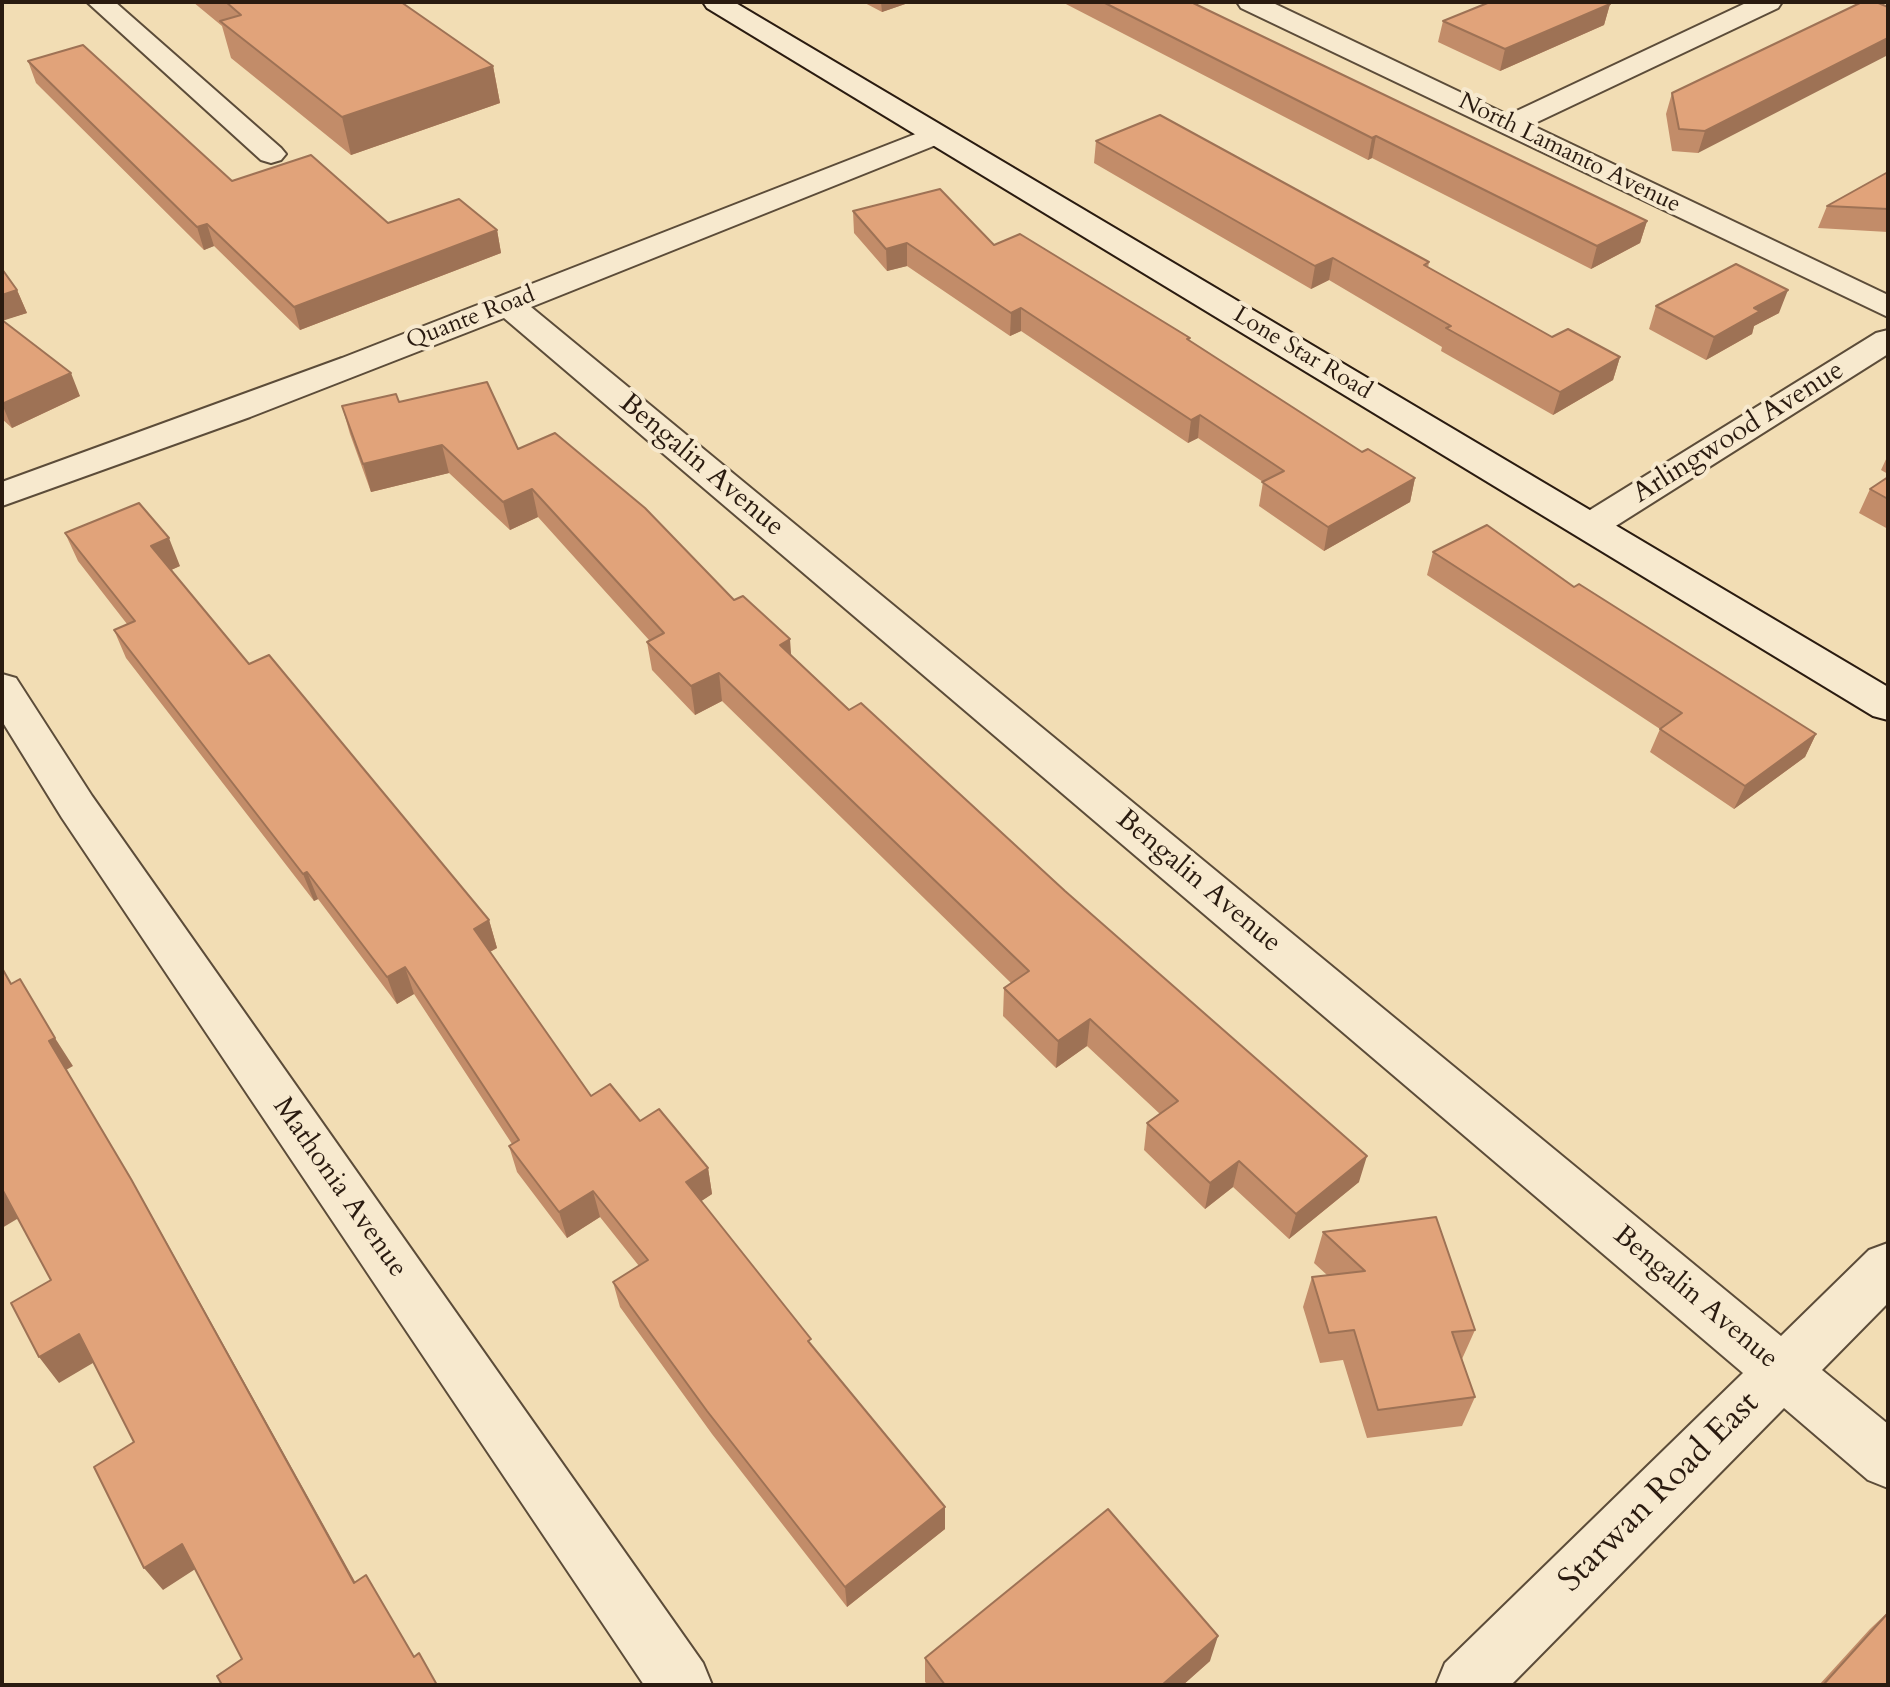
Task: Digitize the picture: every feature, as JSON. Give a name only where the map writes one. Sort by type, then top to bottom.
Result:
[{"type":"street","points":[[100,2],[271,154]]},
{"type":"street","name":"Lone Star Road","points":[[716,2],[1888,706]]},
{"type":"street","name":"North Lamanto Avenue","points":[[1250,2],[1888,307]]},
{"type":"street","points":[[1509,125],[1769,2]]},
{"type":"street","name":"Quante Road","points":[[2,495],[161,439],[936,135]]},
{"type":"street","name":"Bengalin Avenue","points":[[508,305],[1888,1460]]},
{"type":"street","name":"Arlingwood Avenue","points":[[1590,526],[1888,340]]},
{"type":"street","name":"Mathonia Avenue","points":[[2,688],[77,807],[681,1685]]},
{"type":"street","name":"Starwan Road East","points":[[1467,1685],[1888,1267]]},
{"type":"building","points":[[226,2],[401,2],[493,66],[342,117],[220,21],[241,15]]},
{"type":"building","points":[[1103,2],[1191,2],[1647,221],[1597,246],[1376,136],[1372,138]]},
{"type":"building","points":[[1490,2],[1610,4],[1505,49],[1443,21]]},
{"type":"building","points":[[1862,2],[1876,2],[1888,7],[1888,38],[1705,131],[1679,129],[1672,93]]},
{"type":"building","points":[[83,45],[232,181],[311,155],[388,223],[459,199],[497,230],[294,307],[207,224],[197,227],[28,61]]},
{"type":"building","points":[[1160,115],[1429,262],[1424,265],[1552,337],[1568,329],[1620,357],[1560,392],[1446,328],[1451,326],[1333,258],[1315,266],[1096,141]]},
{"type":"building","points":[[1888,172],[1888,209],[1827,206]]},
{"type":"building","points":[[940,189],[994,245],[1020,234],[1190,338],[1187,339],[1362,452],[1368,449],[1415,478],[1328,527],[1262,482],[1284,471],[1200,415],[1191,420],[1021,308],[1011,313],[907,243],[886,249],[853,211]]},
{"type":"building","points":[[1736,264],[1788,290],[1754,308],[1760,311],[1714,337],[1656,306]]},
{"type":"building","points":[[2,269],[17,290],[2,295]]},
{"type":"building","points":[[2,320],[71,373],[2,404]]},
{"type":"building","points":[[487,382],[518,449],[555,433],[645,508],[734,600],[743,596],[790,639],[780,645],[849,710],[861,703],[1065,891],[1367,1156],[1296,1214],[1239,1161],[1210,1183],[1147,1123],[1178,1101],[1090,1019],[1058,1041],[1004,988],[1029,971],[719,673],[691,686],[647,642],[664,633],[532,489],[503,502],[442,445],[363,464],[342,406],[396,394],[399,402]]},
{"type":"building","points":[[1888,477],[1888,499],[1870,489]]},
{"type":"building","points":[[139,503],[169,538],[151,546],[249,664],[269,655],[489,920],[474,929],[591,1096],[610,1084],[640,1121],[659,1109],[708,1168],[686,1182],[811,1339],[808,1341],[945,1507],[845,1587],[707,1411],[613,1282],[648,1260],[593,1191],[559,1212],[509,1146],[519,1140],[405,967],[387,977],[114,630],[135,621],[65,533]]},
{"type":"building","points":[[1487,525],[1574,587],[1579,584],[1816,734],[1745,786],[1660,729],[1682,713],[1433,552]]},
{"type":"building","points":[[2,968],[11,984],[20,979],[55,1038],[49,1041],[131,1179],[354,1583],[366,1575],[414,1657],[419,1653],[437,1685],[222,1685],[217,1676],[242,1659],[182,1544],[144,1568],[94,1467],[134,1442],[79,1334],[39,1357],[11,1303],[51,1280],[2,1189]]},
{"type":"building","points":[[1436,1217],[1475,1330],[1452,1332],[1475,1397],[1378,1410],[1354,1330],[1329,1333],[1312,1277],[1365,1271],[1323,1232]]},
{"type":"building","points":[[1108,1509],[1218,1636],[1162,1685],[945,1685],[925,1658]]},
{"type":"building","points":[[1888,1613],[1888,1685],[1823,1685]]}]
